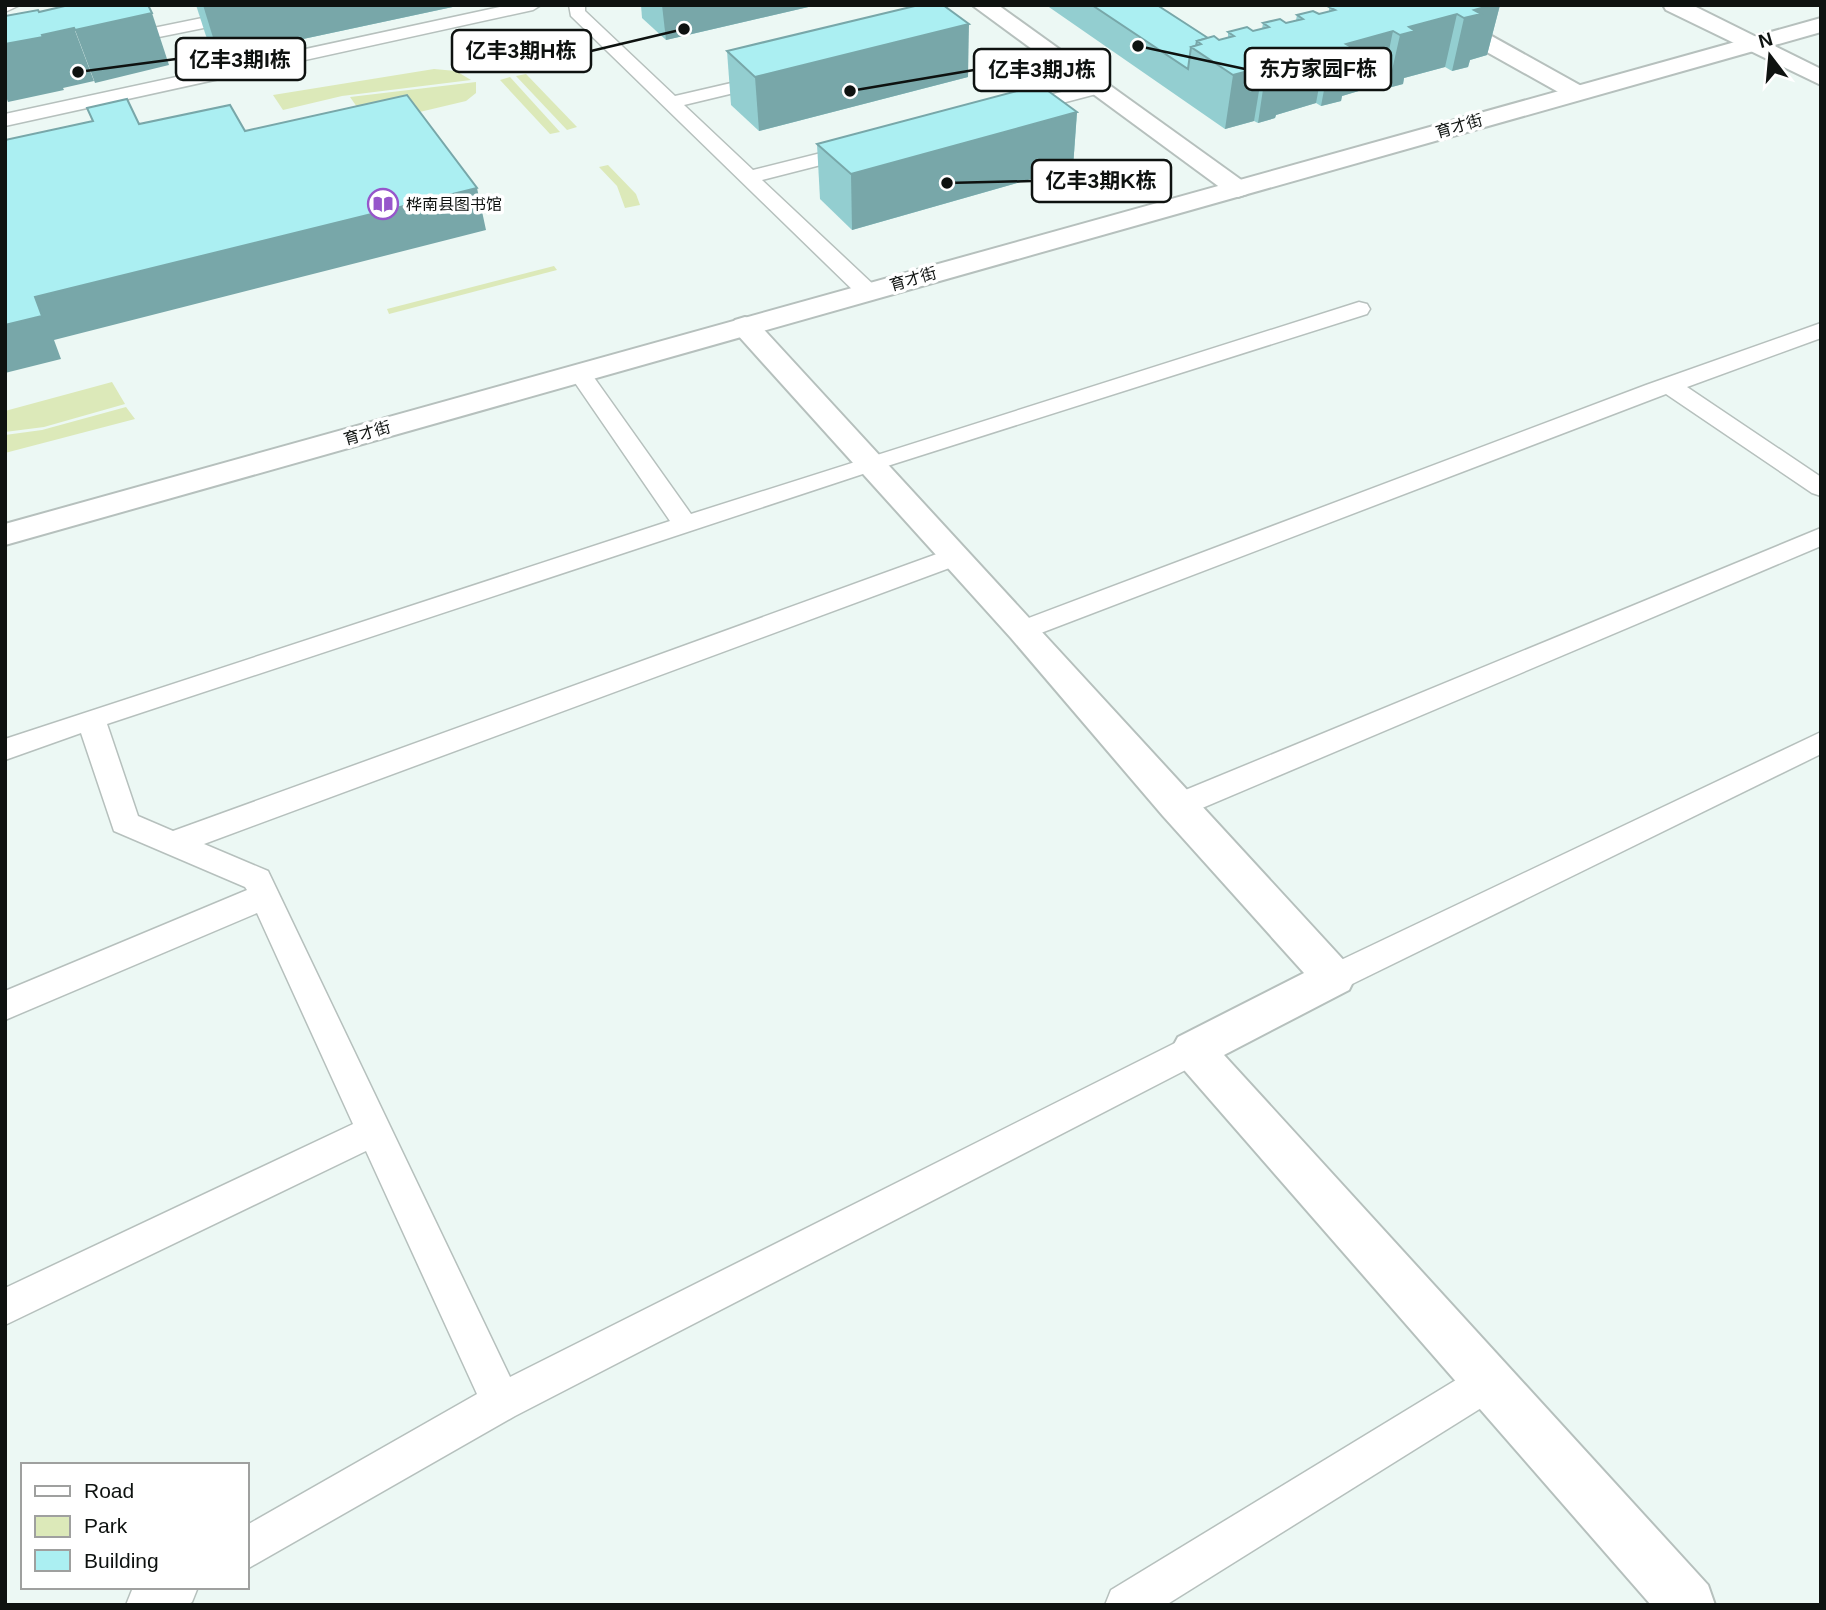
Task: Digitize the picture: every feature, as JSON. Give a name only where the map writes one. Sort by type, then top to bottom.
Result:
[{"type":"main road","points":[[983,5],[1238,189]]},
{"type":"main road","points":[[1674,5],[1821,78]]},
{"type":"main road","points":[[1721,5],[1804,36]]},
{"type":"main road","points":[[1420,12],[1577,93]]},
{"type":"main road","name":"育才街","points":[[5,535],[1752,44],[1804,36]]},
{"type":"main road","points":[[745,326],[1023,630],[1334,978],[1193,1050],[1688,1605]]},
{"type":"lane","points":[[5,6],[12,5]]},
{"type":"lane","points":[[101,44],[293,5]]},
{"type":"lane","points":[[5,120],[533,5]]},
{"type":"lane","points":[[576,5],[578,12],[868,292]]},
{"type":"lane","points":[[671,102],[791,74]]},
{"type":"lane","points":[[1004,112],[1098,88]]},
{"type":"lane","points":[[748,177],[870,146]]},
{"type":"lane","points":[[5,750],[91,719],[869,464],[1359,309]]},
{"type":"lane","points":[[1023,630],[1821,330]]},
{"type":"lane","points":[[580,374],[685,524]]},
{"type":"lane","points":[[1670,386],[1821,488]]},
{"type":"lane","points":[[1178,806],[1821,536]]},
{"type":"lane","points":[[173,843],[954,557]]},
{"type":"lane","points":[[91,719],[125,823],[257,879],[501,1402]]},
{"type":"lane","points":[[1334,978],[1821,742]]},
{"type":"lane","points":[[5,1006],[265,896]]},
{"type":"lane","points":[[248,1547],[501,1402],[1193,1050]]},
{"type":"lane","points":[[5,1307],[375,1130]]},
{"type":"lane","points":[[1126,1605],[1488,1382]]},
{"type":"lane","points":[[146,1605],[174,1589]]},
{"type":"green space","points":[[434,69],[456,71],[471,80],[342,96],[283,110],[273,95]]},
{"type":"green space","points":[[526,74],[577,127],[567,130],[516,76]]},
{"type":"green space","points":[[510,77],[560,132],[550,134],[500,80]]},
{"type":"green space","points":[[476,82],[476,93],[466,101],[369,124],[350,97]]},
{"type":"green space","points":[[608,165],[636,194],[640,205],[625,208],[617,186],[599,167]]},
{"type":"green space","points":[[554,266],[557,270],[389,314],[387,309]]},
{"type":"green space","points":[[112,382],[125,404],[44,427],[5,432],[5,411]]},
{"type":"green space","points":[[126,407],[135,419],[5,453],[5,435],[42,430]]},
{"type":"building","points":[[69,5],[148,5],[152,13],[5,44],[5,16]]},
{"type":"building","points":[[919,5],[943,5],[969,24],[755,77],[727,51]]},
{"type":"building","points":[[1092,5],[1157,5],[1208,38],[1197,41],[1196,46],[1191,47],[1188,69]]},
{"type":"building","points":[[1492,5],[1474,10],[1481,14],[1464,18],[1457,14],[1409,27],[1415,31],[1400,35],[1393,31],[1346,44],[1351,47],[1331,53],[1326,50],[1281,62],[1284,64],[1266,69],[1263,67],[1233,75],[1191,47],[1201,44],[1197,41],[1214,36],[1219,40],[1234,36],[1228,32],[1247,27],[1253,31],[1269,27],[1263,23],[1280,19],[1286,23],[1303,19],[1297,15],[1335,10],[1329,7]]},
{"type":"building","points":[[1040,85],[1077,112],[851,174],[817,144]]},
{"type":"building","points":[[407,95],[477,188],[35,297],[42,316],[5,325],[5,140],[93,121],[87,108],[127,99],[139,124],[230,105],[245,131]]},
{"type":"place","name":"亿丰3期H栋","points":[[684,29]]},
{"type":"place","name":"东方家园F栋","points":[[1138,46]]},
{"type":"place","name":"亿丰3期I栋","points":[[78,72]]},
{"type":"place","name":"亿丰3期J栋","points":[[850,91]]},
{"type":"place","name":"亿丰3期K栋","points":[[947,183]]},
{"type":"place","name":"桦南县图书馆","points":[[383,204]]}]
